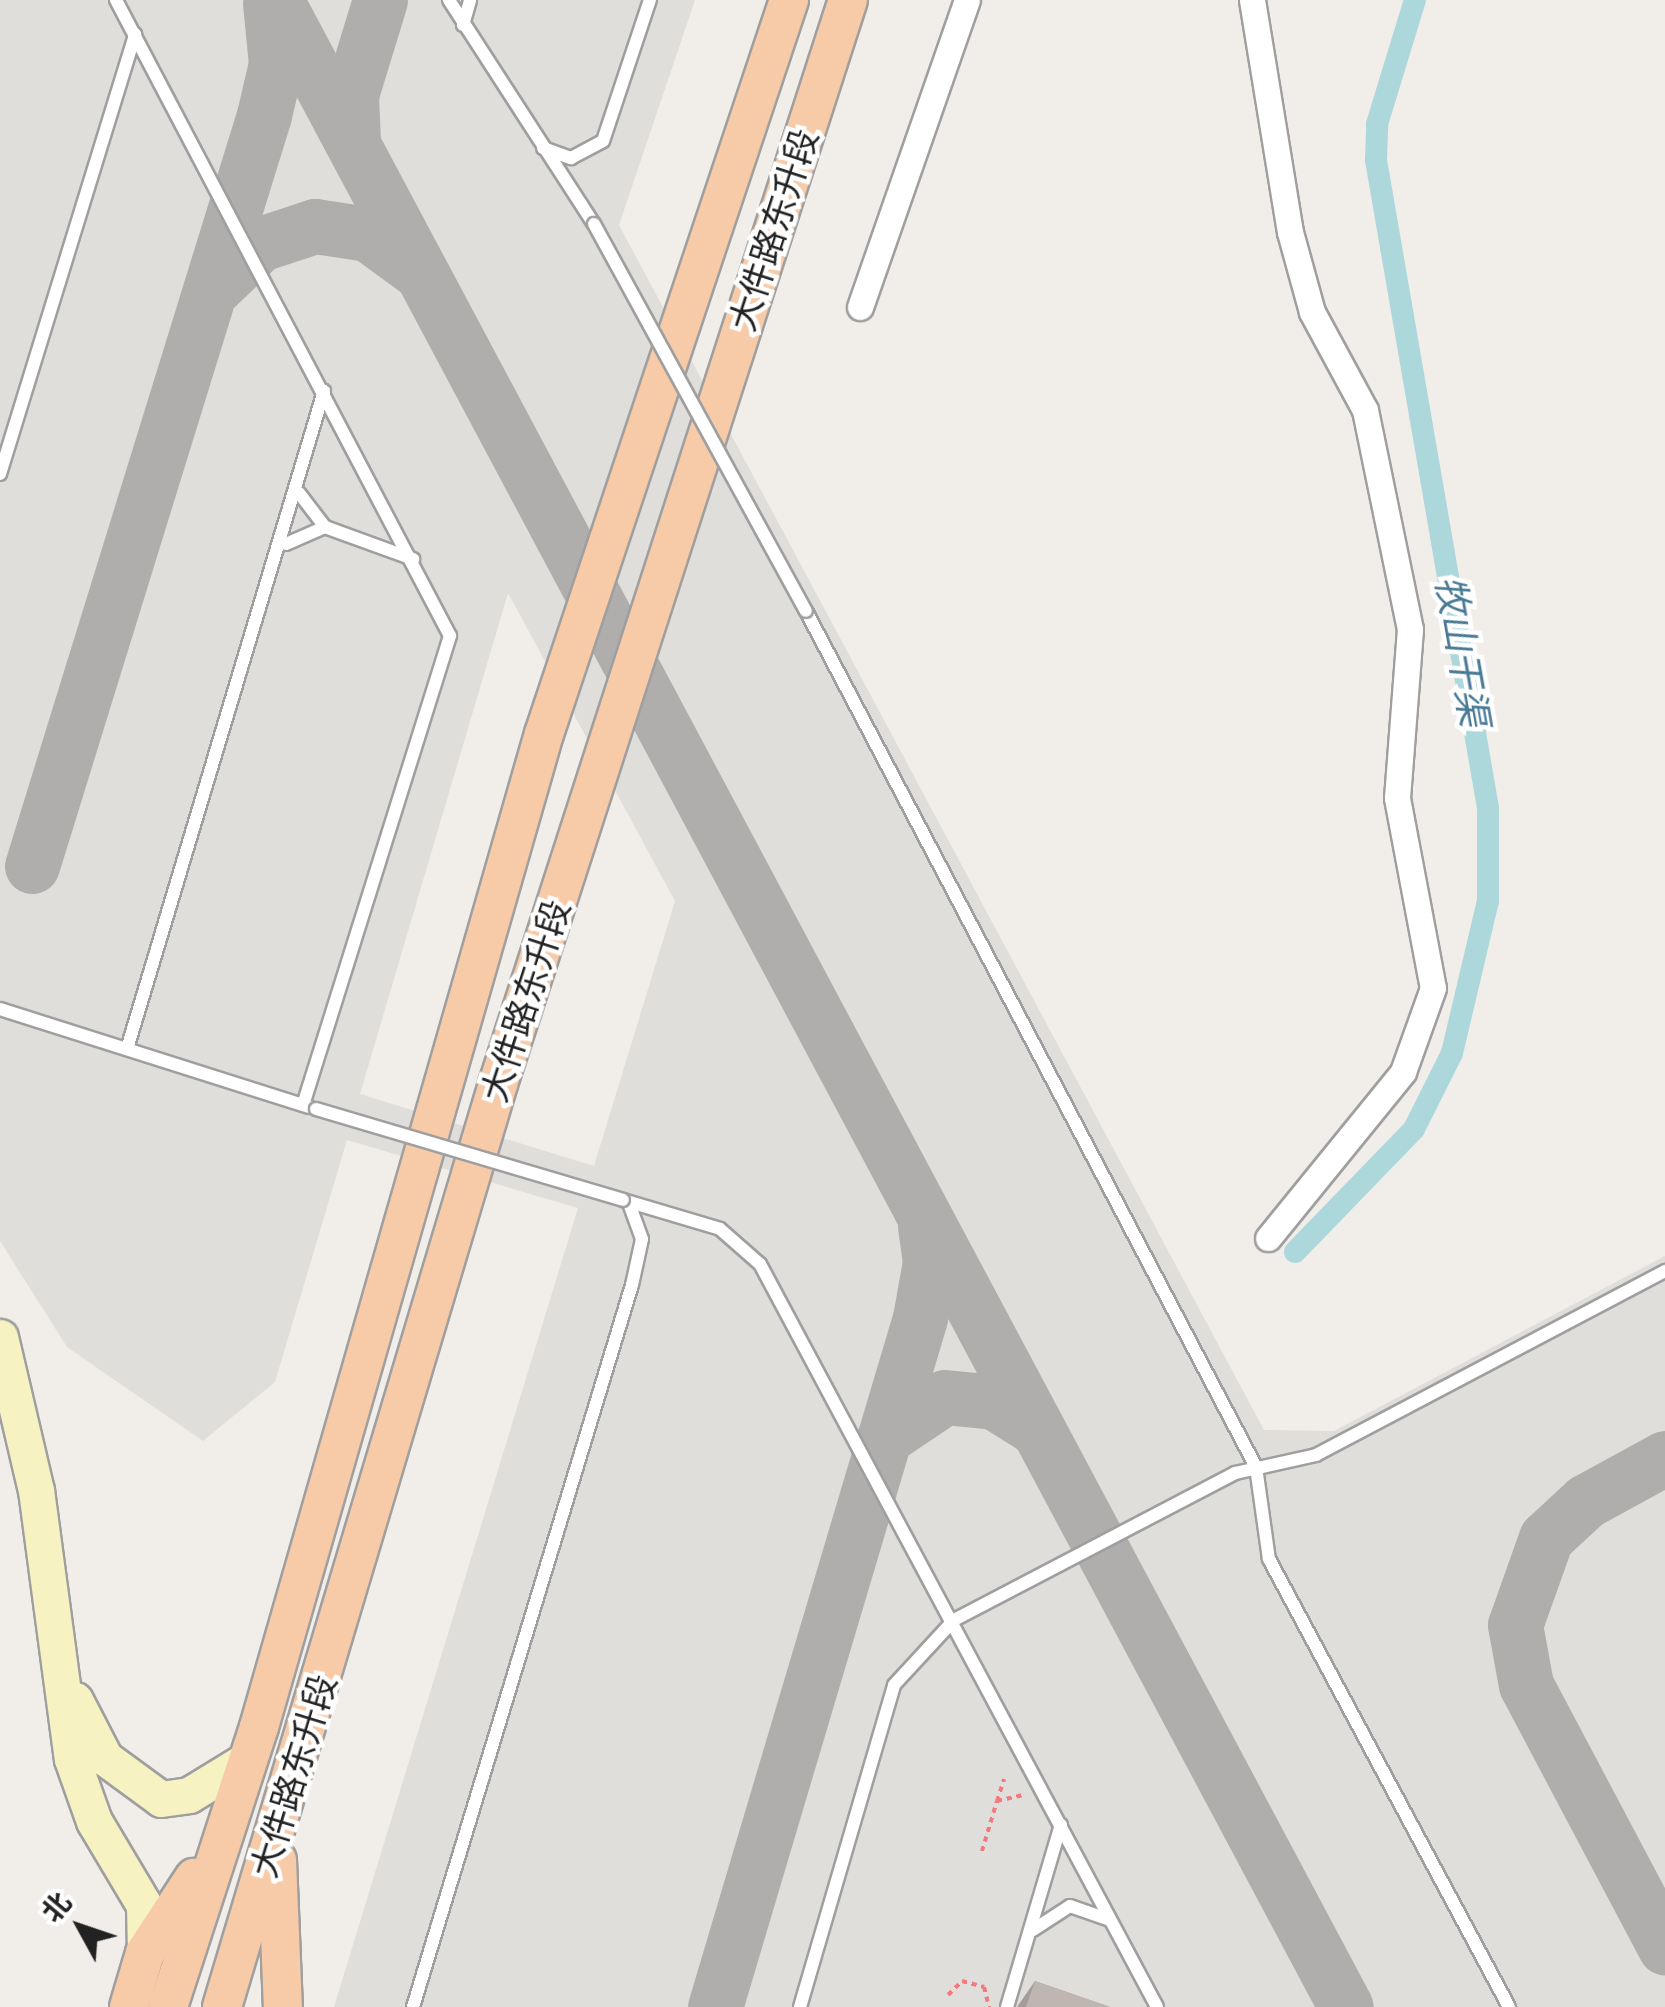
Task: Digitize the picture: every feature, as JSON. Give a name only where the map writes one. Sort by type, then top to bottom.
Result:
[{"type":"main road","name":"大件路东升段","points":[[168,2007],[248,1760],[544,734],[789,0]]},
{"type":"main road","name":"大件路东升段","points":[[222,2007],[498,1084],[848,0]]},
{"type":"main road","points":[[129,2007],[145,1953],[222,1834]]},
{"type":"main road","points":[[276,1834],[283,2007]]},
{"type":"street","points":[[860,307],[967,0]]},
{"type":"street","points":[[1252,0],[1290,232],[1312,312],[1365,410],[1410,629],[1398,798],[1434,988],[1402,1072],[1268,1238]]},
{"type":"street","points":[[0,1337],[53,1615],[72,1759],[94,1821],[144,1905],[145,1953]]},
{"type":"street","points":[[53,1615],[81,1722],[135,1786],[161,1799],[189,1796],[248,1760]]},
{"type":"lane","points":[[116,0],[321,379],[450,636],[310,1107]]},
{"type":"lane","points":[[449,0],[537,143],[594,224],[806,611],[1256,1468],[1270,1559],[1509,2007]]},
{"type":"lane","points":[[463,24],[470,0]]},
{"type":"lane","points":[[537,143],[571,158],[602,141],[650,0]]},
{"type":"lane","points":[[0,474],[135,34]]},
{"type":"lane","points":[[127,1049],[322,415],[321,379]]},
{"type":"lane","points":[[299,493],[325,527]]},
{"type":"lane","points":[[283,546],[307,527],[325,527],[415,561]]},
{"type":"lane","points":[[0,1008],[310,1107],[720,1229],[751,1250],[954,1620],[1157,2007]]},
{"type":"lane","points":[[413,2007],[636,1272],[642,1227],[622,1200]]},
{"type":"lane","points":[[800,2007],[894,1685],[954,1620],[1256,1468],[1316,1455],[1665,1271]]},
{"type":"lane","points":[[1007,2007],[1061,1824]]},
{"type":"lane","points":[[1025,1946],[1037,1923],[1070,1906],[1113,1922]]},
{"type":"path","points":[[982,1851],[1004,1779]]},
{"type":"path","points":[[997,1800],[1043,1790]]},
{"type":"path","points":[[948,1995],[962,1981],[984,1986],[989,2007]]},
{"type":"shaded area","points":[[0,0],[695,0],[619,225],[1264,1430],[1334,1431],[1665,1256],[1665,2007],[334,2007],[578,1208],[347,1140],[275,1382],[203,1441],[67,1347],[0,1241]],"holes":[[[508,593],[675,901],[594,1166],[360,1094]]]},
{"type":"building","points":[[1035,1981],[1110,2007],[1026,2007]]},
{"type":"waterway","name":"牧山干渠","points":[[1295,1252],[1414,1129],[1452,1053],[1488,901],[1488,808],[1376,160],[1377,124],[1415,0]]},
{"type":"taxiway","points":[[276,0],[1346,2007]]},
{"type":"taxiway","points":[[353,142],[351,95],[380,0]]},
{"type":"taxiway","points":[[32,866],[264,115],[276,64],[270,3]]},
{"type":"taxiway","points":[[212,290],[260,244],[315,226],[368,234],[420,272]]},
{"type":"taxiway","points":[[715,2007],[920,1318],[930,1262],[925,1226]]},
{"type":"taxiway","points":[[884,1438],[945,1397],[994,1402],[1034,1427]]},
{"type":"taxiway","points":[[1665,1458],[1586,1501],[1546,1538],[1515,1625],[1526,1685],[1665,1948]]}]
